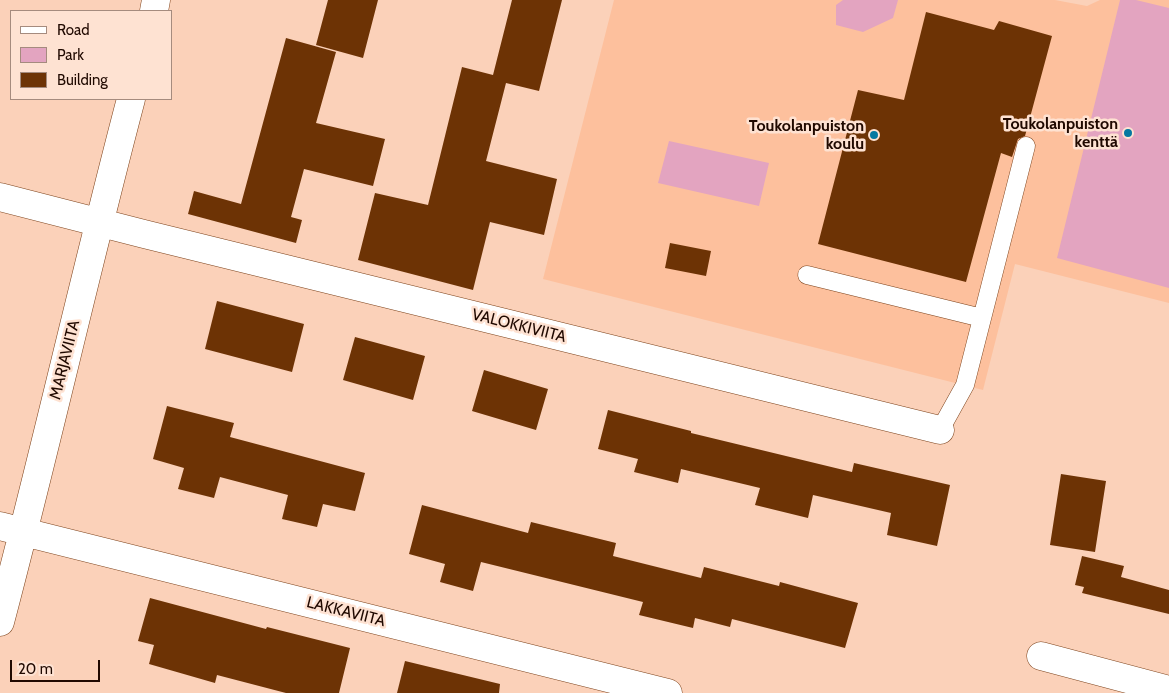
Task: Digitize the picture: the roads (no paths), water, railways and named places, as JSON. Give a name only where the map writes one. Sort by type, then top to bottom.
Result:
[{"type":"street","name":"MARJAVIITA","points":[[0,622],[12,529],[131,100]]},
{"type":"street","name":"VALOKKIVIITA","points":[[0,196],[98,223],[940,430]]},
{"type":"street","name":"LAKKAVIITA","points":[[12,529],[668,693]]},
{"type":"street","points":[[1041,656],[1169,690]]},
{"type":"lane","points":[[940,430],[965,385],[1026,146]]},
{"type":"lane","points":[[807,275],[982,318]]},
{"type":"place","name":"Toukolanpuiston kenttä","points":[[1128,133]]},
{"type":"place","name":"Toukolanpuiston koulu","points":[[874,135]]}]
